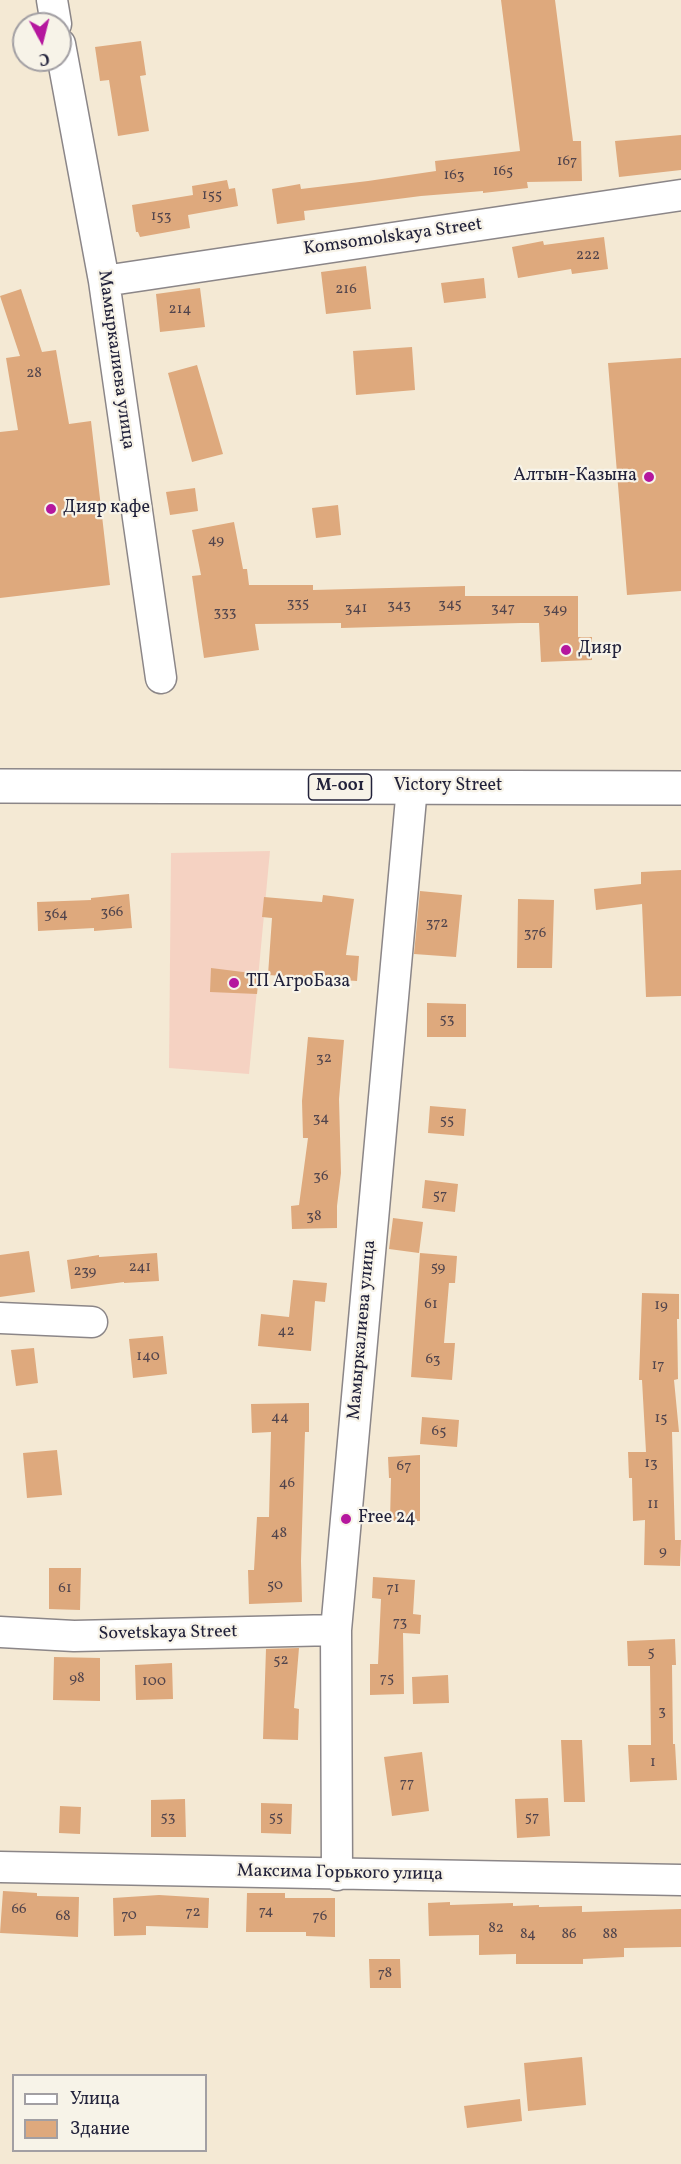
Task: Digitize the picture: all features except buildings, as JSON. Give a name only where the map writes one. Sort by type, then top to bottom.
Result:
[{"type":"main road","name":"Victory Street","points":[[0,786],[681,788]]},
{"type":"street","name":"Мамыркалиева улица","points":[[65,72],[104,281],[161,678]]},
{"type":"street","name":"Komsomolskaya Street","points":[[104,281],[681,195]]},
{"type":"street","name":"Мамыркалиева улица","points":[[337,1875],[336,1629],[412,787]]},
{"type":"street","points":[[0,1318],[92,1322]]},
{"type":"street","name":"Sovetskaya Street","points":[[0,1632],[74,1636],[336,1629]]},
{"type":"street","name":"Максима Горького улица","points":[[0,1867],[681,1880]]},
{"type":"shaded area","points":[[270,851],[249,1074],[169,1068],[171,853]]},
{"type":"place","name":"Алтын-Казына","points":[[649,477]]},
{"type":"place","name":"Дияр кафе","points":[[51,509]]},
{"type":"place","name":"Дияр","points":[[566,650]]},
{"type":"place","name":"ТП АгроБаза","points":[[234,983]]},
{"type":"place","name":"Free 24","points":[[346,1519]]}]
